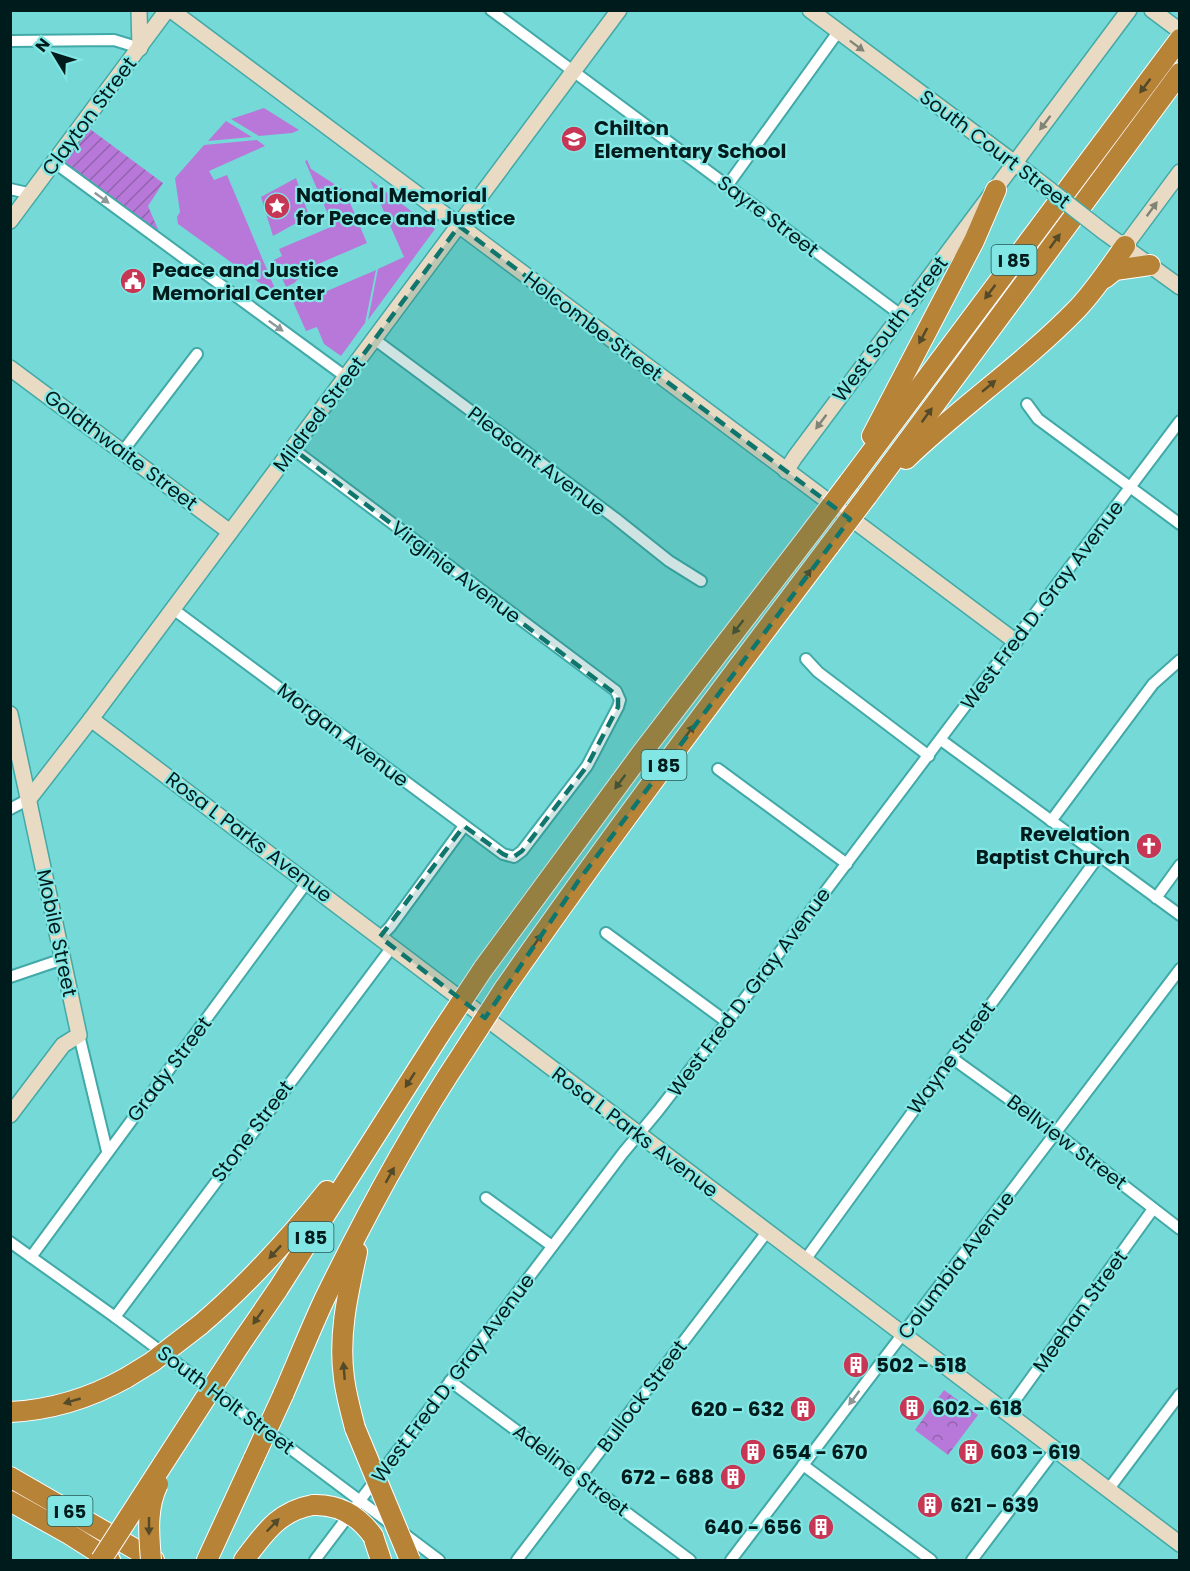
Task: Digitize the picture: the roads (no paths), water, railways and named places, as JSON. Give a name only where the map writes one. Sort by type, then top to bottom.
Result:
[{"type":"highway","name":"I 85","points":[[183,1433],[483,969],[641,754],[849,482],[1179,39]]},
{"type":"highway","name":"I 85","points":[[227,1518],[324,1300],[362,1226],[412,1135],[504,989],[641,796],[867,496],[1179,74]]},
{"type":"highway","points":[[849,482],[974,241],[996,190]]},
{"type":"highway","points":[[867,496],[939,428],[1066,319],[1102,279],[1125,246]]},
{"type":"highway","points":[[1102,279],[1115,270],[1150,265]]},
{"type":"highway","points":[[10,1412],[49,1408],[81,1399],[126,1378],[152,1362],[200,1325],[232,1297],[274,1254],[380,1126]]},
{"type":"highway","points":[[362,1226],[345,1309],[342,1339],[344,1378],[355,1428],[410,1560]]},
{"type":"highway","points":[[100,1560],[183,1433]]},
{"type":"highway","points":[[153,1560],[148,1529],[153,1493],[183,1433]]},
{"type":"highway","name":"I 65","points":[[10,1477],[153,1560]]},
{"type":"highway","name":"I 65","points":[[10,1501],[110,1560]]},
{"type":"highway","points":[[244,1560],[269,1528],[283,1516],[296,1508],[313,1505],[328,1506],[344,1511],[360,1521],[373,1536],[381,1560]]},
{"type":"highway","points":[[193,1560],[227,1518]]},
{"type":"highway","points":[[207,1560],[227,1518]]},
{"type":"street","points":[[10,41],[114,40],[140,48],[140,10]]},
{"type":"street","name":"Clayton Street","points":[[10,220],[32,194],[169,10]]},
{"type":"street","name":"Holcombe Street","points":[[169,10],[1015,641]]},
{"type":"street","name":"Sayre Street","points":[[490,10],[901,315]]},
{"type":"street","name":"Mildred Street","points":[[10,809],[29,799],[92,719],[619,10]]},
{"type":"street","name":"South Court Street","points":[[810,10],[1179,287]]},
{"type":"street","name":"West South Street","points":[[786,471],[1129,10]]},
{"type":"street","points":[[1154,11],[1179,31]]},
{"type":"street","points":[[727,186],[838,32]]},
{"type":"street","points":[[55,163],[346,377]]},
{"type":"street","points":[[1125,246],[1179,172]]},
{"type":"street","points":[[10,189],[32,194]]},
{"type":"street","name":"Pleasant Avenue","points":[[374,339],[615,518],[669,561],[701,581]]},
{"type":"street","points":[[123,452],[197,354]]},
{"type":"street","name":"Goldthwaite Street","points":[[10,368],[230,532]]},
{"type":"street","points":[[1027,404],[1038,419],[1179,524]]},
{"type":"street","name":"West Fred D. Gray Avenue","points":[[315,1560],[552,1246],[727,1022],[941,741],[1179,421]]},
{"type":"street","name":"Virginia Avenue","points":[[293,449],[616,691],[618,707],[587,766],[522,851],[514,857]]},
{"type":"street","name":"Morgan Avenue","points":[[173,609],[503,855],[514,857]]},
{"type":"street","points":[[806,659],[818,672],[929,756]]},
{"type":"street","points":[[1051,821],[1153,684],[1179,660]]},
{"type":"street","name":"Mobile Street","points":[[10,714],[79,1035],[107,1151]]},
{"type":"street","name":"Rosa L Parks Avenue","points":[[92,719],[1179,1544]]},
{"type":"street","points":[[941,741],[1179,915]]},
{"type":"street","points":[[718,769],[847,864]]},
{"type":"street","name":"Stone Street","points":[[115,1317],[324,1034],[386,942],[390,927],[464,826]]},
{"type":"street","name":"Wayne Street","points":[[805,1260],[1098,856]]},
{"type":"street","points":[[1156,898],[1179,865]]},
{"type":"street","name":"Grady Street","points":[[31,1257],[107,1151],[308,882]]},
{"type":"street","points":[[606,933],[727,1022]]},
{"type":"street","points":[[10,977],[63,959]]},
{"type":"street","name":"Columbia Avenue","points":[[731,1560],[1179,969]]},
{"type":"street","points":[[10,1115],[63,1045],[79,1035]]},
{"type":"street","name":"Bellview Street","points":[[952,1058],[1056,1133],[1179,1229]]},
{"type":"street","points":[[486,1198],[552,1246]]},
{"type":"street","name":"Meehan Street","points":[[1006,1413],[1154,1209]]},
{"type":"street","name":"Bullock Street","points":[[517,1560],[766,1232]]},
{"type":"street","name":"South Holt Street","points":[[10,1242],[115,1317],[439,1560]]},
{"type":"street","name":"Adeline Street","points":[[450,1381],[690,1560]]},
{"type":"street","points":[[1108,1490],[1179,1394]]},
{"type":"street","points":[[972,1560],[1055,1450]]},
{"type":"street","points":[[803,1465],[930,1560]]},
{"type":"place","name":"Chilton Elementary School","points":[[574,139]]},
{"type":"place","name":"National Memorial for Peace and Justice","points":[[277,206]]},
{"type":"place","name":"Peace and Justice Memorial Center","points":[[133,281]]},
{"type":"place","name":"Revelation Baptist Church","points":[[1149,846]]},
{"type":"place","name":"502 - 518","points":[[856,1365]]},
{"type":"place","name":"602 - 618","points":[[912,1408]]},
{"type":"place","name":"620 - 632","points":[[803,1409]]},
{"type":"place","name":"654 - 670","points":[[753,1452]]},
{"type":"place","name":"603 - 619","points":[[971,1452]]},
{"type":"place","name":"672 - 688","points":[[733,1477]]},
{"type":"place","name":"621 - 639","points":[[930,1505]]},
{"type":"place","name":"640 - 656","points":[[821,1527]]}]
